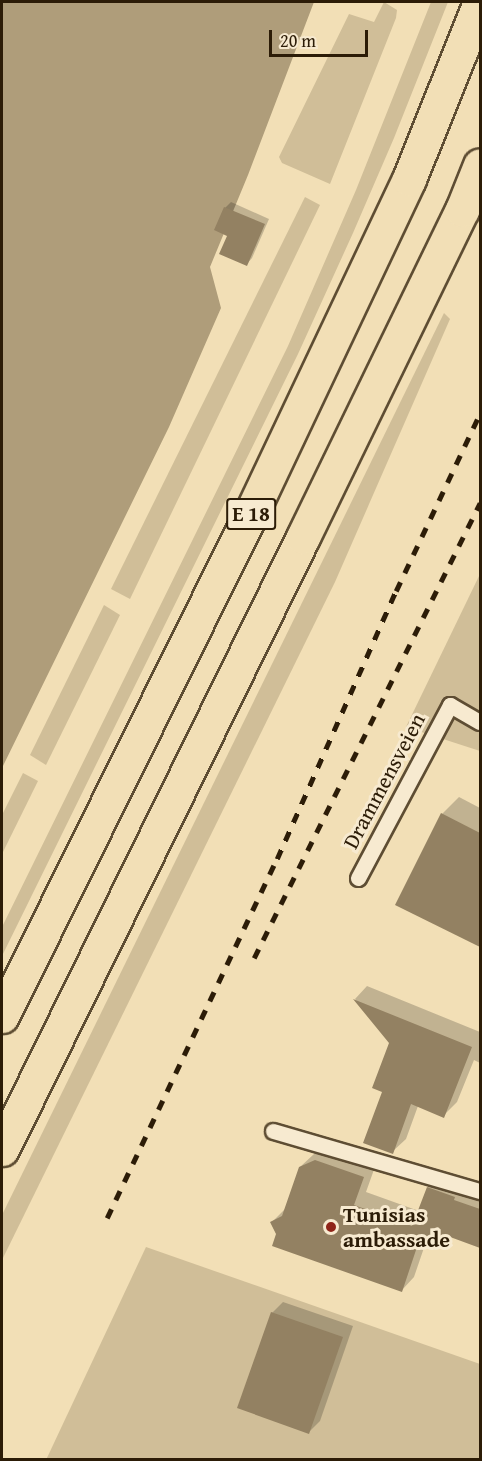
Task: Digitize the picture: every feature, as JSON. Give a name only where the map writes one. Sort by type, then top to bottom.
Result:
[{"type":"highway","name":"E 18","points":[[2,1016],[254,507],[409,179],[480,2]]},
{"type":"highway","name":"E 18","points":[[2,1149],[462,210],[480,165]]},
{"type":"lane","name":"Drammensveien","points":[[358,878],[450,705],[480,722]]},
{"type":"lane","points":[[273,1131],[480,1191]]},
{"type":"shaded area","points":[[2,2],[314,2],[210,267],[221,308],[169,427],[2,768]]},
{"type":"shaded area","points":[[384,2],[397,10],[396,18],[330,184],[282,163],[279,157],[349,14],[374,22]]},
{"type":"shaded area","points":[[431,2],[448,2],[353,233],[298,354],[2,956],[2,927],[288,346],[356,190]]},
{"type":"shaded area","points":[[305,197],[320,205],[130,599],[111,589]]},
{"type":"shaded area","points":[[444,313],[450,319],[335,582],[2,1260],[2,1215]]},
{"type":"shaded area","points":[[480,574],[480,751],[406,727]]},
{"type":"shaded area","points":[[104,605],[120,615],[46,765],[30,755]]},
{"type":"shaded area","points":[[23,773],[38,781],[2,854],[2,815]]},
{"type":"shaded area","points":[[146,1247],[480,1364],[480,1459],[46,1460]]},
{"type":"building","points":[[224,207],[265,224],[247,266],[219,254],[227,236],[214,230]]},
{"type":"building","points":[[441,813],[480,833],[480,947],[395,905]]},
{"type":"building","points":[[353,999],[472,1047],[444,1118],[411,1104],[393,1154],[363,1143],[382,1092],[372,1088],[389,1043]]},
{"type":"building","points":[[315,1160],[364,1177],[354,1205],[412,1226],[427,1187],[480,1209],[480,1248],[442,1234],[438,1244],[420,1238],[402,1292],[272,1246],[276,1234],[270,1222],[282,1216],[299,1167]]},
{"type":"building","points":[[271,1312],[343,1337],[309,1434],[237,1408]]},
{"type":"railway","points":[[107,1218],[277,859],[396,591],[480,413]]},
{"type":"railway","points":[[254,958],[480,503]]},
{"type":"place","name":"Tunisias ambassade","points":[[331,1227]]}]
